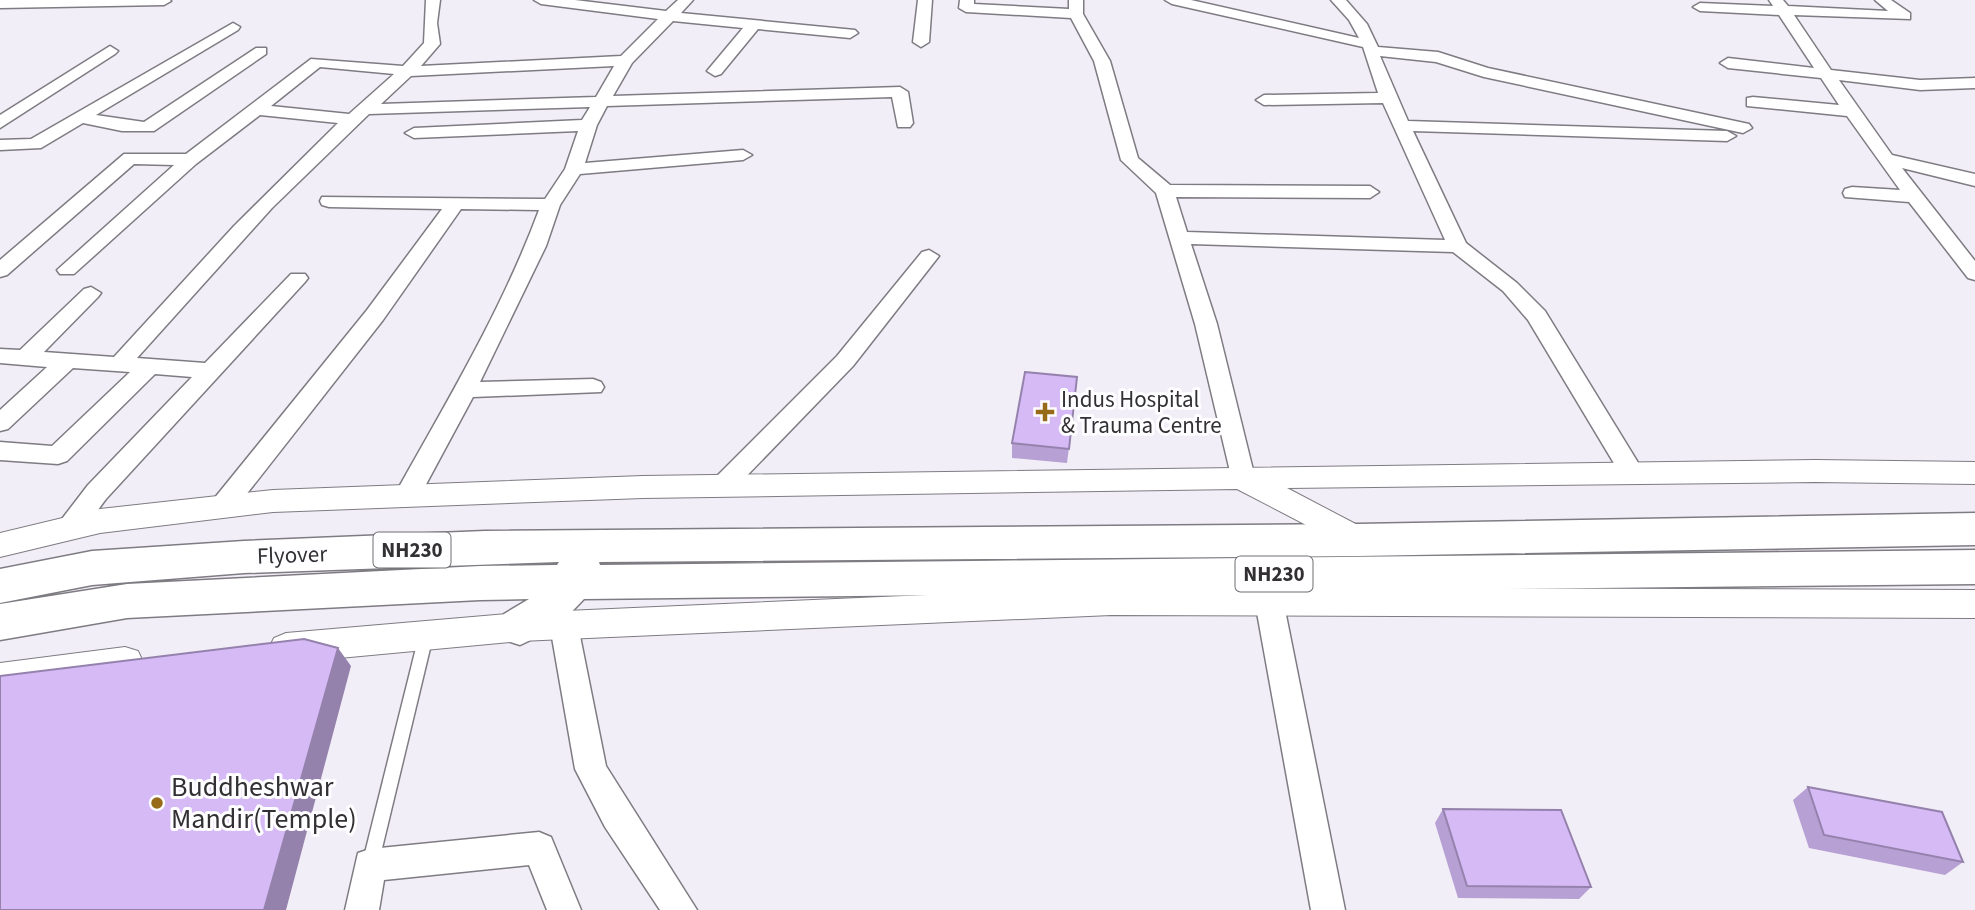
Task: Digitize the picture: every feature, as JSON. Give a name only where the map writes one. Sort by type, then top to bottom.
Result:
[{"type":"highway","name":"NH230","points":[[579,564],[1358,540],[1975,529]]},
{"type":"highway","name":"NH230","points":[[579,564],[1267,589],[1975,567]]},
{"type":"highway","name":"Flyover","points":[[0,586],[92,568],[237,576],[480,583],[579,564]]},
{"type":"highway","points":[[520,627],[552,610],[579,564]]},
{"type":"highway","name":"Flyover","points":[[0,622],[127,601],[237,576]]},
{"type":"street","points":[[120,364],[267,200],[409,71],[432,44],[430,23],[433,0]]},
{"type":"street","points":[[541,0],[667,16],[850,33]]},
{"type":"street","points":[[407,496],[466,390],[536,246],[551,205],[574,169],[588,125],[625,61],[667,16],[686,0]]},
{"type":"street","points":[[1172,0],[1371,47],[1438,57],[1484,72],[1739,133],[1402,126]]},
{"type":"street","points":[[1252,0],[1260,20]]},
{"type":"street","points":[[1338,0],[1358,17],[1389,98],[1458,246],[1510,287],[1537,316],[1633,474]]},
{"type":"street","points":[[1700,7],[1781,6],[1905,16],[1882,0]]},
{"type":"street","points":[[0,4],[164,1]]},
{"type":"street","points":[[921,42],[946,4],[1076,7],[1102,61],[1130,160],[1165,191],[1206,324],[1242,478],[1358,540]]},
{"type":"street","points":[[1781,6],[1850,111],[1975,274]]},
{"type":"street","points":[[715,71],[753,25]]},
{"type":"street","points":[[0,145],[35,144],[233,26]]},
{"type":"street","points":[[0,123],[110,51]]},
{"type":"street","points":[[81,117],[122,126],[148,127],[261,51]]},
{"type":"street","points":[[67,270],[190,160],[317,62],[409,71],[625,61]]},
{"type":"street","points":[[1728,63],[1920,85],[1975,82]]},
{"type":"street","points":[[255,109],[359,114],[603,99],[900,92],[904,123]]},
{"type":"street","points":[[1264,100],[1389,98]]},
{"type":"street","points":[[1753,102],[1850,111]]},
{"type":"street","points":[[414,134],[588,125]]},
{"type":"street","points":[[574,169],[743,155]]},
{"type":"street","points":[[0,271],[130,158],[190,160]]},
{"type":"street","points":[[1888,159],[1975,180]]},
{"type":"street","points":[[1165,191],[1370,192]]},
{"type":"street","points":[[1852,193],[1915,197]]},
{"type":"street","points":[[329,201],[551,205]]},
{"type":"street","points":[[222,507],[375,315],[456,203]]},
{"type":"street","points":[[1180,239],[1458,246]]},
{"type":"street","points":[[0,246],[27,247]]},
{"type":"street","points":[[722,486],[845,361],[929,256]]},
{"type":"street","points":[[68,527],[97,492],[298,278]]},
{"type":"street","points":[[27,356],[91,293]]},
{"type":"street","points":[[0,356],[213,371]]},
{"type":"street","points":[[0,423],[66,361]]},
{"type":"street","points":[[0,451],[58,455],[150,366]]},
{"type":"street","points":[[466,390],[593,387]]},
{"type":"street","points":[[0,545],[100,521],[273,501],[407,496],[722,486],[1242,478],[1975,473]]},
{"type":"street","points":[[251,651],[520,627],[1111,601],[1267,589],[1975,604]]},
{"type":"street","points":[[1267,589],[1328,910]]},
{"type":"street","points":[[564,626],[591,769],[617,816],[680,910]]},
{"type":"street","points":[[0,678],[72,667],[155,660]]},
{"type":"street","points":[[362,910],[370,866],[538,848],[564,910]]},
{"type":"lane","points":[[370,866],[426,636]]},
{"type":"building","points":[[1025,372],[1077,377],[1069,449],[1012,443]]},
{"type":"building","name":"Buddheshwar Mandir(Temple)","points":[[304,639],[338,648],[264,910],[0,910],[0,676]]},
{"type":"building","points":[[1808,787],[1942,812],[1963,862],[1824,835]]},
{"type":"building","points":[[1443,809],[1561,810],[1591,887],[1467,886]]},
{"type":"place","name":"Indus Hospital & Trauma Centre","points":[[1045,412]]},
{"type":"place","name":"Buddheshwar Mandir(Temple)","points":[[157,803]]}]
